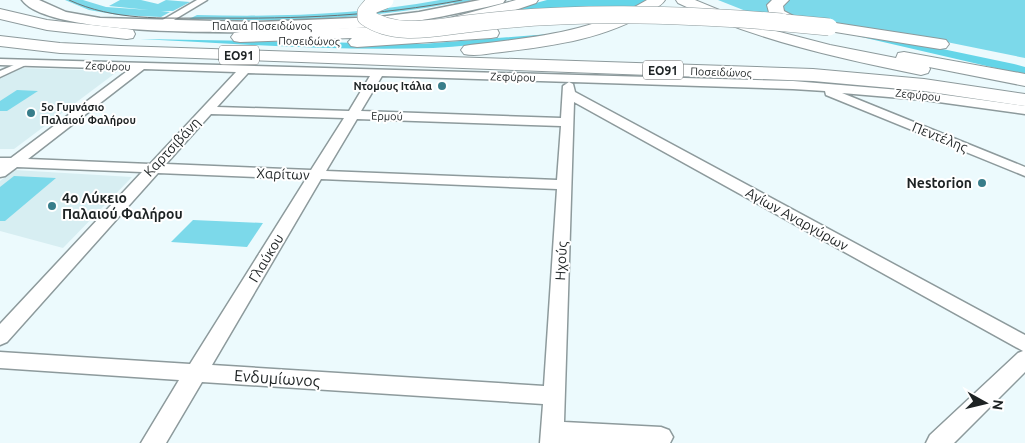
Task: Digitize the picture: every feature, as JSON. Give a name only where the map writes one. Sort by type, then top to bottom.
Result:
[{"type":"highway","points":[[385,0],[369,8],[366,12],[366,17],[379,25],[397,28],[419,28],[516,18],[579,14],[782,22]]},
{"type":"highway","name":"Ποσειδώνος","points":[[223,38],[340,34],[416,28],[462,20],[531,0]]},
{"type":"highway","name":"Ποσειδώνος","points":[[419,57],[564,36],[601,27],[629,17],[658,0]]},
{"type":"highway","points":[[683,0],[714,15],[818,48],[1025,90]]},
{"type":"highway","points":[[705,0],[764,23],[827,41],[1025,79]]},
{"type":"highway","points":[[782,0],[775,5],[776,13],[797,25],[1025,79]]},
{"type":"highway","name":"Ποσειδώνος","points":[[0,14],[32,22],[96,31],[223,38],[387,42],[677,21],[782,22],[897,36],[959,48]]},
{"type":"highway","points":[[0,26],[53,37],[118,43],[419,57]]},
{"type":"highway","name":"Ποσειδώνος","points":[[0,41],[86,50],[326,57],[419,57],[812,75],[924,85],[1025,100]]},
{"type":"highway","points":[[0,50],[94,56],[366,63],[419,57]]},
{"type":"main road","name":"Παλαιά Ποσειδώνος","points":[[29,0],[46,10],[72,18],[103,22],[168,23],[347,21],[406,14],[477,0]]},
{"type":"main road","name":"Παλαιά Ποσειδώνος","points":[[50,0],[71,10],[96,15],[168,23],[277,27],[363,24],[430,15],[498,0]]},
{"type":"street","points":[[168,23],[203,0]]},
{"type":"street","points":[[168,23],[214,0]]},
{"type":"street","name":"Ζεφύρου","points":[[0,62],[244,70],[378,72],[569,86],[816,86],[924,96],[1025,110]]},
{"type":"street","points":[[0,74],[26,63]]},
{"type":"street","points":[[0,173],[7,162],[140,67]]},
{"type":"street","name":"Καρτσιβάνη","points":[[0,337],[152,168],[244,70]]},
{"type":"street","name":"Γλαύκου","points":[[153,443],[378,72]]},
{"type":"street","name":"Ηχούς","points":[[553,437],[569,86]]},
{"type":"street","name":"Αγίων Αναργύρων","points":[[569,86],[1025,344]]},
{"type":"street","name":"Πεντέλης","points":[[816,86],[1025,172]]},
{"type":"street","points":[[855,102],[854,97],[857,93],[870,91]]},
{"type":"street","name":"Ερμού","points":[[207,110],[568,122]]},
{"type":"street","name":"Χαρίτων","points":[[7,162],[565,185]]},
{"type":"street","points":[[938,443],[1025,359]]},
{"type":"street","name":"Ενδυμίωνος","points":[[0,360],[555,396]]},
{"type":"street","points":[[553,437],[662,437]]},
{"type":"shaded area","points":[[65,0],[83,0],[106,7],[149,10],[109,6],[120,0],[141,0],[158,4],[166,0],[190,2],[173,11],[161,11],[170,12],[161,17],[118,15],[89,10]]},
{"type":"shaded area","points":[[440,0],[472,0],[458,5],[453,3],[420,9],[354,16],[288,20],[189,19],[197,15],[258,16],[349,12]]},
{"type":"shaded area","points":[[547,0],[646,0],[605,20],[408,35],[353,36],[477,19]]},
{"type":"shaded area","points":[[718,0],[1025,0],[1025,58],[864,27],[761,17]]},
{"type":"shaded area","points":[[827,29],[914,43],[1014,64],[1025,67],[1025,75]]},
{"type":"shaded area","points":[[562,33],[465,46],[397,49],[140,39],[422,44]]},
{"type":"shaded area","name":"5ο Γυμνάσιο Παλαιού Φαλήρου","points":[[21,68],[118,71],[14,149],[0,149],[0,77]]},
{"type":"shaded area","points":[[17,90],[38,91],[7,111],[0,111],[0,101]]},
{"type":"shaded area","name":"4ο Λύκειο Παλαιού Φαλήρου","points":[[14,170],[132,177],[63,248],[0,231],[0,181]]},
{"type":"shaded area","points":[[14,176],[56,178],[5,221],[0,221],[0,187]]},
{"type":"shaded area","points":[[193,220],[263,223],[247,247],[171,242]]},
{"type":"tram line","points":[[69,0],[103,12],[139,17],[175,18],[306,17],[400,10],[462,0]]},
{"type":"place","name":"Ντομους Ιτάλια","points":[[442,86]]},
{"type":"place","name":"5ο Γυμνάσιο Παλαιού Φαλήρου","points":[[31,113]]},
{"type":"place","name":"Nestorion","points":[[982,183]]},
{"type":"place","name":"4ο Λύκειο Παλαιού Φαλήρου","points":[[52,206]]}]
